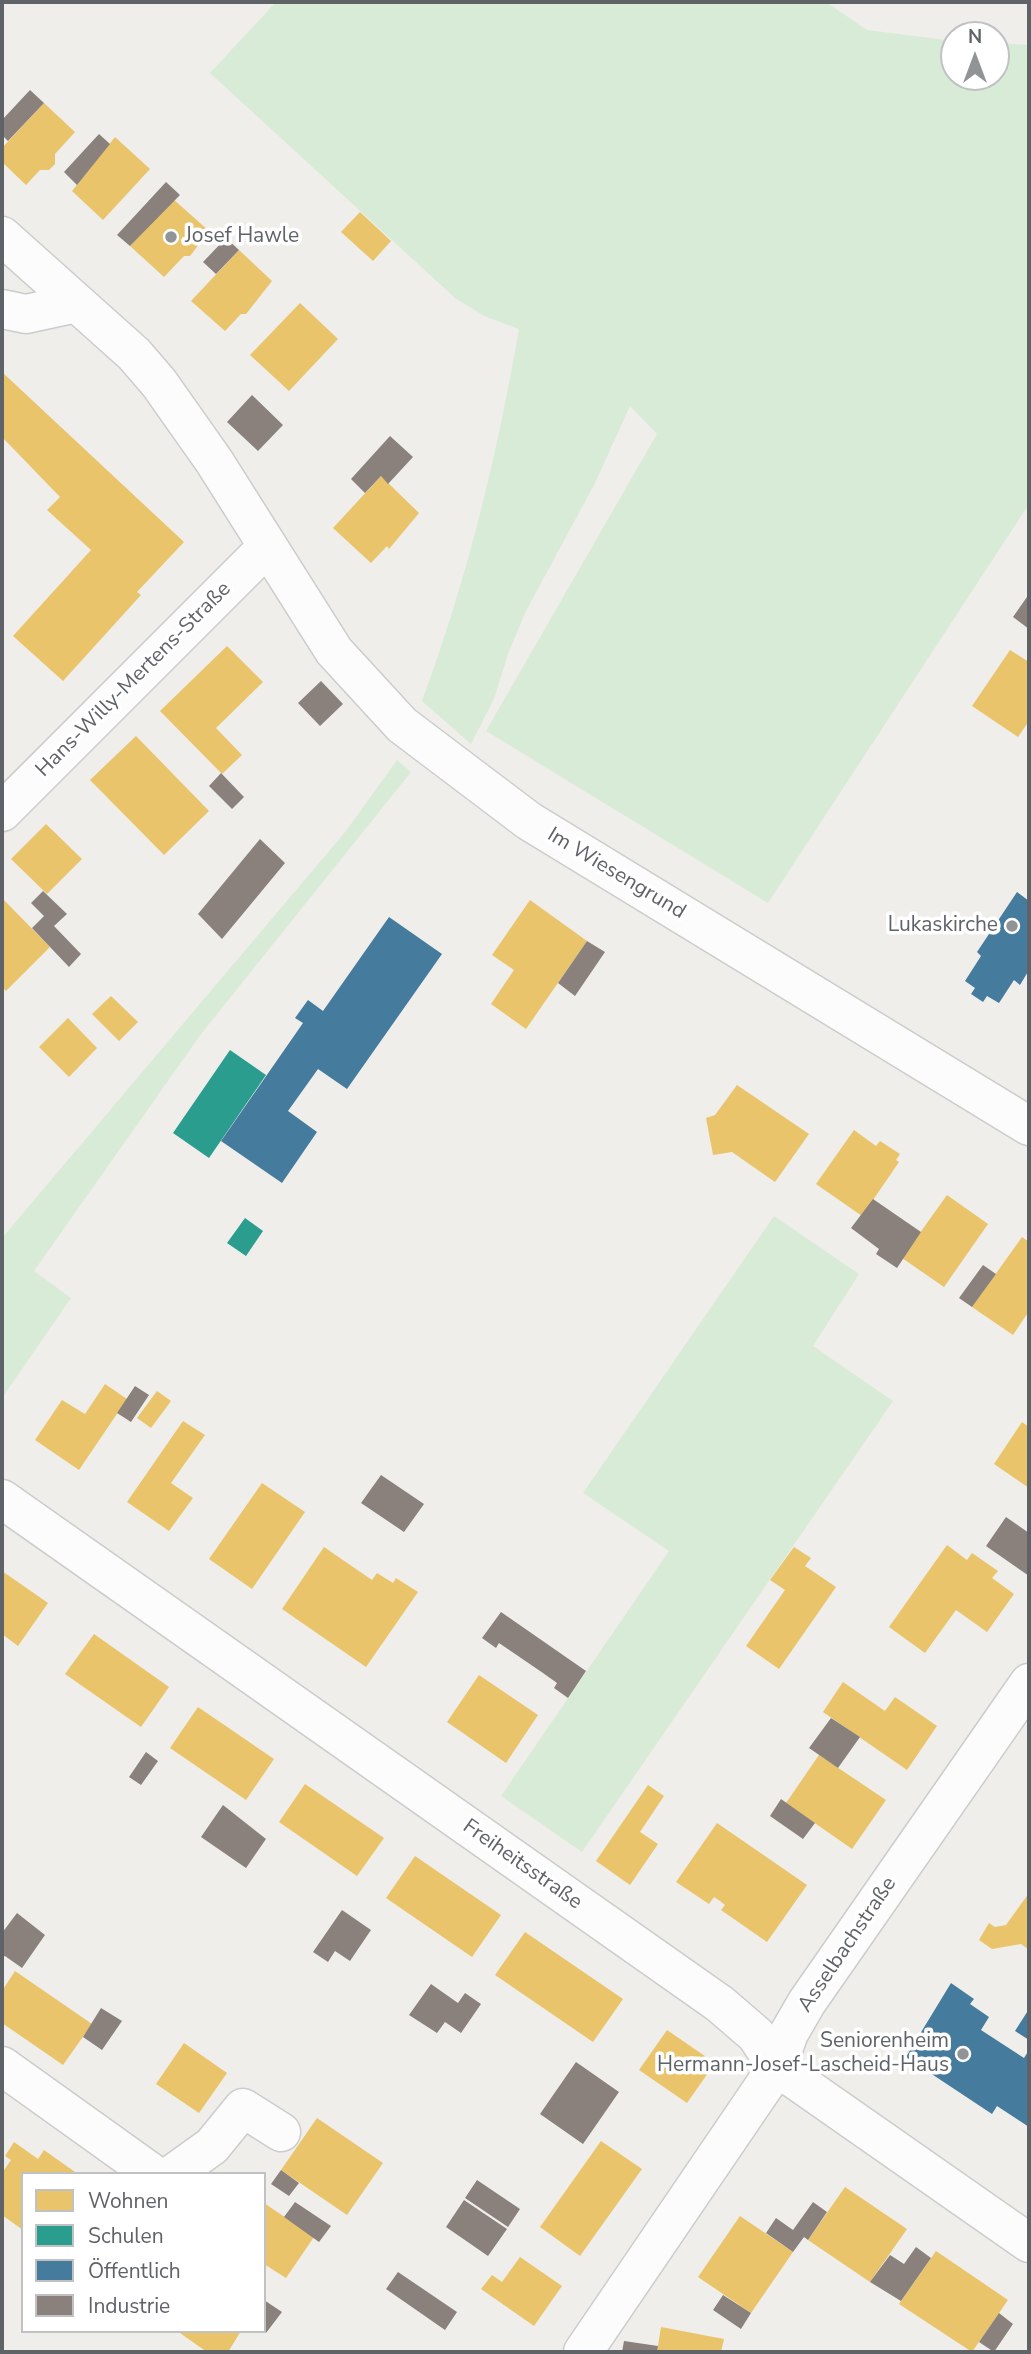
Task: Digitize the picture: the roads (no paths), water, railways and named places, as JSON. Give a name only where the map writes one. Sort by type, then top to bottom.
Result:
[{"type":"street","name":"Im Wiesengrund","points":[[2,236],[134,354],[159,383],[214,461],[266,548],[334,651],[402,725],[464,775],[529,821],[1029,1126]]},
{"type":"street","points":[[2,309],[26,314],[77,303]]},
{"type":"street","name":"Hans-Willy-Mertens-Straße","points":[[2,812],[266,548]]},
{"type":"street","name":"Freiheitsstraße","points":[[2,1499],[720,2004],[756,2035],[777,2067],[1029,2243]]},
{"type":"street","name":"Asselbachstraße","points":[[583,2352],[777,2067],[789,2034],[807,2002],[1029,1683]]},
{"type":"street","points":[[2,2066],[150,2172]]},
{"type":"street","points":[[176,2172],[212,2146],[243,2108],[281,2132]]},
{"type":"place","name":"Josef Hawle","points":[[171,237]]},
{"type":"place","name":"Lukaskirche","points":[[1012,926]]},
{"type":"place","name":"Seniorenheim Hermann-Josef-Lascheid-Haus","points":[[963,2054]]}]
